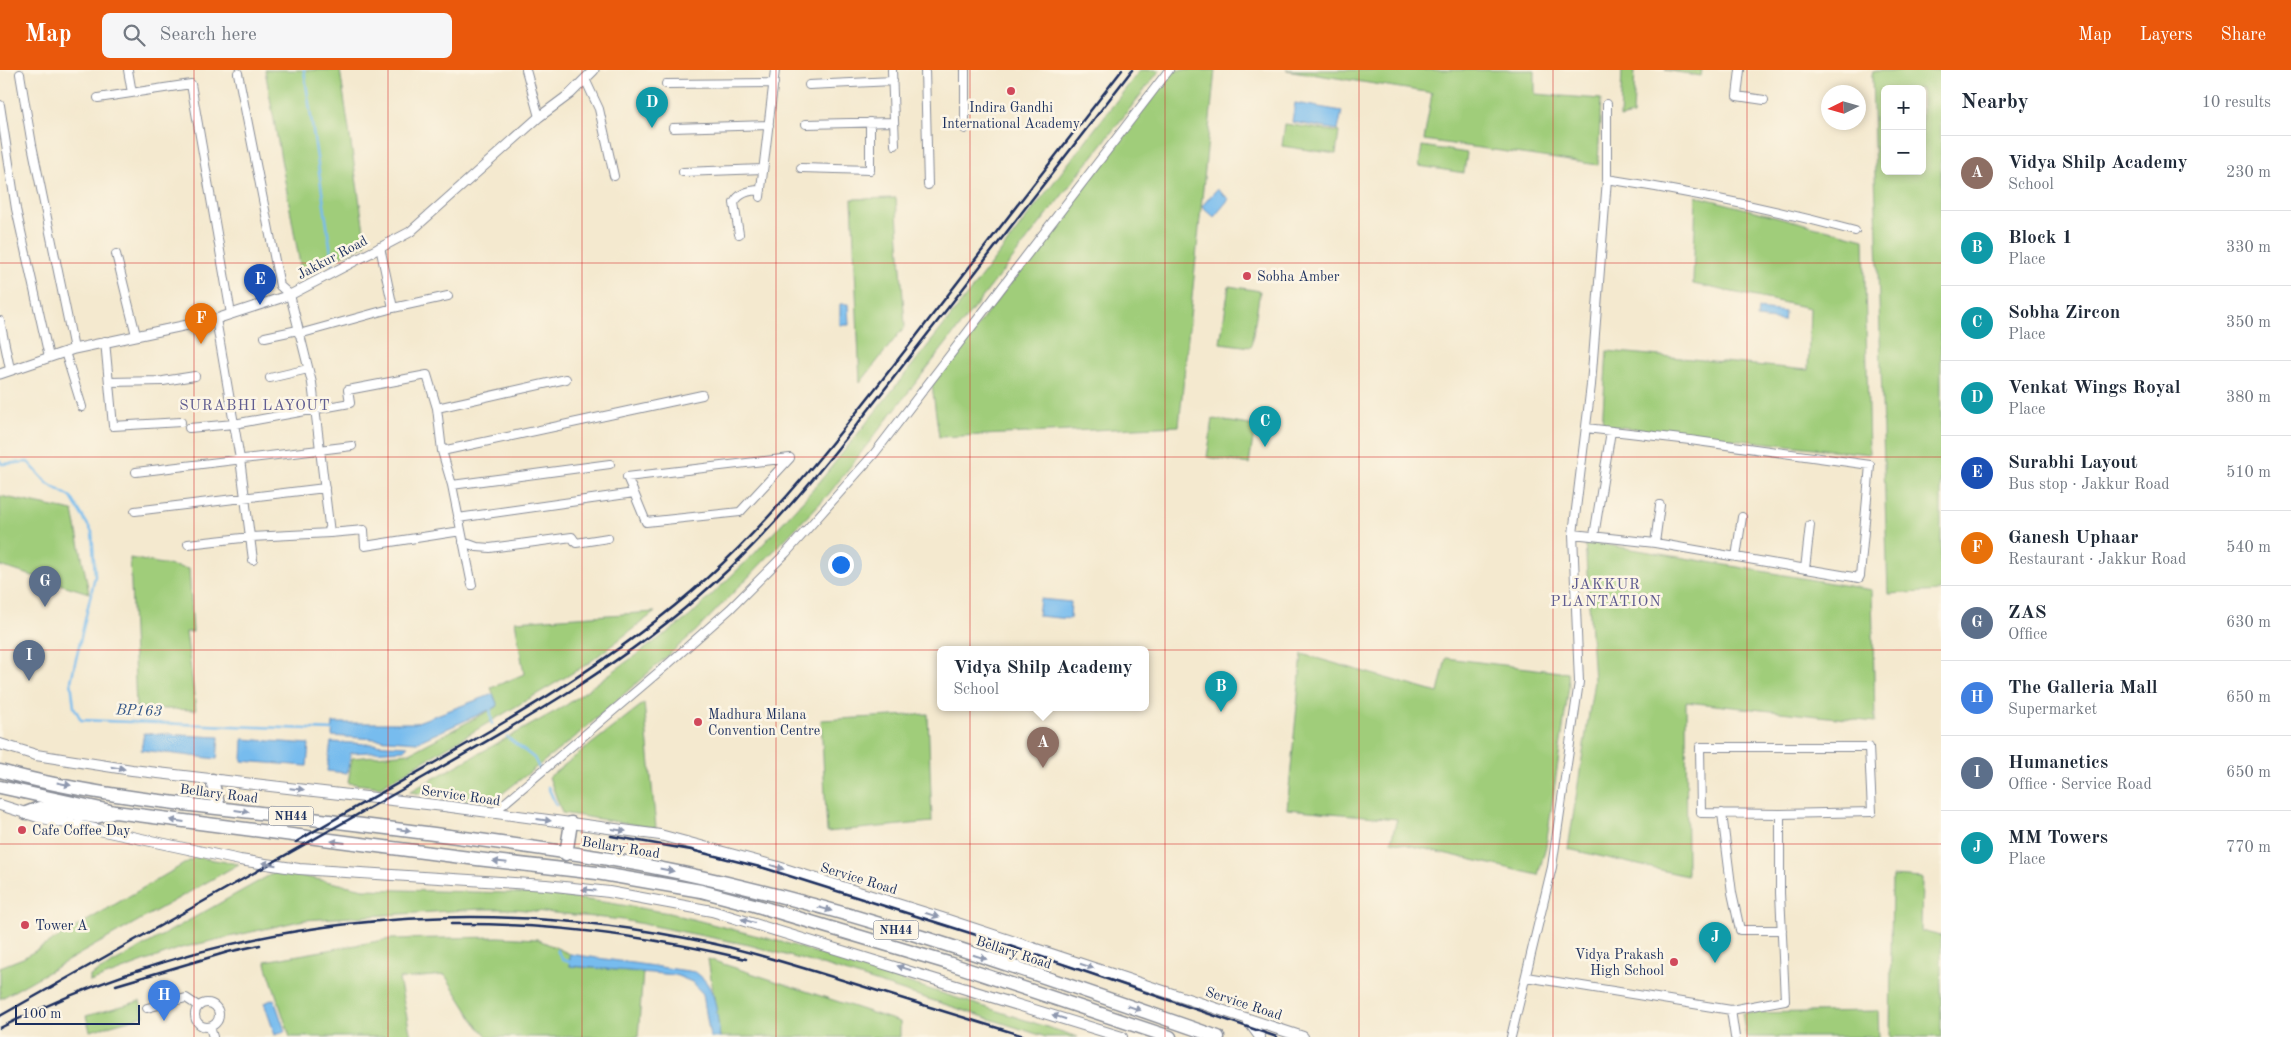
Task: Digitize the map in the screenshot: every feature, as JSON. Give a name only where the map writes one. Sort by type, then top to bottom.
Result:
[{"type":"highway","name":"Bellary Road","points":[[0,770],[16,775],[116,794],[400,829],[648,866],[756,890],[968,953],[1218,1037]]},
{"type":"highway","points":[[212,780],[219,808]]},
{"type":"highway","name":"Bellary Road","points":[[6,788],[115,812],[548,867],[645,881],[754,904],[1029,989],[1170,1037]]},
{"type":"highway","points":[[26,813],[39,808],[96,817],[115,812]]},
{"type":"highway","points":[[566,854],[571,823]]},
{"type":"main road","points":[[0,744],[36,755],[212,780]]},
{"type":"main road","name":"Service Road","points":[[212,780],[394,800],[660,835],[775,866],[966,926],[1302,1037]]},
{"type":"main road","points":[[0,805],[26,813],[215,854],[299,869],[546,885],[609,892],[695,907],[839,948],[1122,1037]]},
{"type":"main road","points":[[1247,1019],[1260,1037]]},
{"type":"street","points":[[128,70],[132,93]]},
{"type":"street","points":[[526,70],[540,117]]},
{"type":"street","name":"Jakkur Road","points":[[0,374],[10,369],[105,341],[216,318],[290,295],[410,232],[540,117],[570,94],[594,70]]},
{"type":"street","points":[[739,234],[735,200],[750,190],[760,193],[775,70]]},
{"type":"street","points":[[892,70],[895,145]]},
{"type":"street","points":[[926,70],[928,185]]},
{"type":"street","points":[[965,70],[965,129]]},
{"type":"street","points":[[493,813],[592,731],[730,609],[824,511],[874,454],[1169,70]]},
{"type":"street","points":[[1740,70],[1737,96],[1764,100]]},
{"type":"street","points":[[238,73],[280,286],[290,295],[308,369],[330,533]]},
{"type":"street","points":[[20,74],[70,351],[82,407]]},
{"type":"street","points":[[585,79],[599,109],[614,176]]},
{"type":"street","points":[[809,85],[893,81]]},
{"type":"street","points":[[98,98],[191,84],[231,314]]},
{"type":"street","points":[[666,84],[774,84]]},
{"type":"street","points":[[1511,1037],[1552,867],[1579,682],[1573,534],[1586,428],[1607,179],[1607,104]]},
{"type":"street","points":[[0,105],[22,236],[49,357]]},
{"type":"street","points":[[801,168],[870,170],[870,122]]},
{"type":"street","points":[[806,124],[894,122]]},
{"type":"street","points":[[673,128],[768,125]]},
{"type":"street","points":[[683,172],[763,170]]},
{"type":"street","points":[[1607,179],[1696,193],[1856,231]]},
{"type":"street","points":[[380,247],[393,308]]},
{"type":"street","points":[[116,254],[136,335]]},
{"type":"street","points":[[265,336],[299,332],[448,296]]},
{"type":"street","points":[[216,318],[240,459],[253,560]]},
{"type":"street","points":[[0,321],[10,369]]},
{"type":"street","points":[[105,341],[113,426],[181,422]]},
{"type":"street","points":[[270,378],[308,369]]},
{"type":"street","points":[[189,428],[234,424],[350,403],[348,390],[426,375],[437,408],[442,451],[452,485],[472,584]]},
{"type":"street","points":[[109,382],[163,380],[195,376]]},
{"type":"street","points":[[437,408],[566,379]]},
{"type":"street","points":[[442,451],[702,395]]},
{"type":"street","points":[[1573,534],[1655,543],[1859,578],[1870,465],[1690,440],[1586,428]]},
{"type":"street","points":[[1594,536],[1611,431]]},
{"type":"street","points":[[136,472],[352,446]]},
{"type":"street","points":[[790,458],[740,512],[646,522],[634,493],[627,477],[790,458]]},
{"type":"street","points":[[452,485],[610,464]]},
{"type":"street","points":[[135,511],[325,488]]},
{"type":"street","points":[[458,518],[634,493]]},
{"type":"street","points":[[1655,543],[1660,505]]},
{"type":"street","points":[[1736,557],[1742,517]]},
{"type":"street","points":[[1805,569],[1810,525]]},
{"type":"street","points":[[188,544],[250,537],[364,530],[365,546],[461,531]]},
{"type":"street","points":[[463,542],[477,547],[490,548],[572,537],[576,543],[608,538]]},
{"type":"street","points":[[1700,747],[1870,747],[1872,812],[1780,814],[1701,813],[1700,747]]},
{"type":"street","points":[[1722,813],[1732,892],[1740,930],[1782,930]]},
{"type":"street","points":[[1526,977],[1731,1010],[1785,1000],[1780,814]]},
{"type":"street","points":[[147,1008],[186,998],[198,1006]]},
{"type":"street","points":[[206,1003],[216,1008],[218,1019],[210,1027],[202,1026],[196,1021],[194,1013],[198,1006],[206,1003]]},
{"type":"street","points":[[1731,1010],[1735,1037]]},
{"type":"street","points":[[210,1027],[213,1037]]},
{"type":"green space","points":[[265,70],[340,70],[366,244],[302,276]]},
{"type":"green space","points":[[1140,70],[1160,70],[828,495],[697,630],[574,738],[490,803],[409,792],[565,706],[689,617],[755,553],[817,485],[945,324]]},
{"type":"green space","points":[[1174,70],[1215,70],[1179,426],[939,437],[932,385]]},
{"type":"green space","points":[[1286,70],[1535,70],[1535,94],[1601,99],[1598,165],[1424,140],[1432,93]]},
{"type":"green space","points":[[1622,70],[1635,70],[1633,115],[1620,118]]},
{"type":"green space","points":[[1665,70],[1702,70],[1701,76]]},
{"type":"green space","points":[[1941,70],[1941,591],[1888,594],[1873,72]]},
{"type":"green space","points":[[1285,124],[1339,132],[1336,154],[1282,146]]},
{"type":"green space","points":[[1422,146],[1467,153],[1464,173],[1419,166]]},
{"type":"green space","points":[[1696,196],[1864,239],[1869,454],[1602,425],[1607,351],[1808,370],[1810,308],[1693,284]]},
{"type":"green space","points":[[896,198],[905,326],[860,383],[852,199]]},
{"type":"green space","points":[[1229,286],[1260,291],[1251,347],[1220,343]]},
{"type":"green space","points":[[1213,419],[1255,426],[1249,464],[1207,457]]},
{"type":"green space","points":[[0,496],[73,511],[89,593],[0,566]]},
{"type":"green space","points":[[1585,541],[1872,590],[1875,722],[1686,702],[1687,876],[1568,849],[1594,681]]},
{"type":"green space","points":[[130,558],[189,569],[193,632],[186,632],[196,710],[136,708]]},
{"type":"green space","points":[[655,612],[586,665],[380,787],[348,783],[352,758],[410,753],[498,706],[491,688],[524,674],[515,621]]},
{"type":"green space","points":[[1302,654],[1438,693],[1446,658],[1568,673],[1569,686],[1546,846],[1538,875],[1391,841],[1397,819],[1287,809]]},
{"type":"green space","points":[[644,703],[656,828],[562,813],[549,777]]},
{"type":"green space","points":[[928,714],[932,822],[827,832],[821,720]]},
{"type":"green space","points":[[196,857],[239,864],[0,999],[0,967],[23,958]]},
{"type":"green space","points":[[277,871],[364,889],[543,894],[669,913],[789,944],[1078,1037],[1046,1037],[829,967],[749,945],[623,920],[515,909],[481,909],[304,920],[181,948],[90,982],[90,976]]},
{"type":"green space","points":[[1892,876],[1922,878],[1921,931],[1941,936],[1941,1037],[1890,1037]]},
{"type":"green space","points":[[498,937],[537,939],[570,954],[570,966],[643,972],[638,1037],[488,1037],[476,1024],[445,975],[399,979],[411,1037],[290,1037],[265,961],[390,939]]},
{"type":"green space","points":[[708,959],[900,1022],[900,1037],[720,1037]]},
{"type":"green space","points":[[140,1001],[144,1016],[90,1031],[86,1016]]},
{"type":"green space","points":[[1878,1011],[1879,1037],[1746,1037],[1742,1013]]},
{"type":"water","points":[[1295,103],[1342,111],[1338,130],[1292,122]]},
{"type":"water","points":[[1217,189],[1229,199],[1214,217],[1202,206]]},
{"type":"water","points":[[840,304],[848,304],[849,325],[840,325]]},
{"type":"water","points":[[1758,309],[1785,312],[1784,321],[1757,318]]},
{"type":"water","points":[[1040,599],[1071,602],[1070,619],[1038,616]]},
{"type":"water","points":[[493,694],[498,706],[417,742],[332,736],[333,723],[415,723]]},
{"type":"water","points":[[144,733],[219,737],[217,759],[141,750]]},
{"type":"water","points":[[243,739],[309,744],[307,766],[242,761]]},
{"type":"water","points":[[331,742],[408,746],[404,750],[351,753],[347,773],[327,771]]},
{"type":"water","points":[[570,954],[695,972],[703,978],[712,993],[715,1001],[720,1037],[710,1037],[703,994],[692,982],[675,975],[570,966]]},
{"type":"water","points":[[274,999],[285,1031],[275,1035],[264,1003]]},
{"type":"waterway","points":[[304,70],[333,266]]},
{"type":"waterway","name":"BP163","points":[[0,461],[2,464],[28,462],[48,484],[71,497],[92,532],[95,576],[71,681],[74,707],[81,720],[335,730]]},
{"type":"waterway","name":"BP163","points":[[490,706],[492,724]]},
{"type":"waterway","points":[[507,737],[534,758],[540,770]]},
{"type":"waterway","points":[[548,787],[556,805]]},
{"type":"waterway","points":[[557,950],[563,960],[573,962]]},
{"type":"railway","points":[[296,842],[456,751],[561,688],[611,654],[660,617],[736,551],[790,493],[841,432],[1122,70]]},
{"type":"railway","points":[[0,1016],[515,725],[598,673],[676,615],[714,583],[769,529],[819,471],[868,411],[1132,70]]},
{"type":"railway","points":[[611,836],[691,850],[764,868],[989,939],[1277,1037]]},
{"type":"railway","points":[[0,1028],[84,990],[170,960],[258,938],[348,924],[438,918],[529,919],[620,927],[710,943],[775,960],[1027,1037]]},
{"type":"railway","points":[[451,924],[526,926],[600,932],[746,959]]},
{"type":"railway","points":[[116,985],[228,952],[260,945]]},
{"type":"place","name":"Indira Gandhi International Academy","points":[[1011,91]]},
{"type":"place","name":"Venkat Wings Royal","points":[[652,128]]},
{"type":"place","name":"Sobha Amber","points":[[1247,276]]},
{"type":"place","name":"Surabhi Layout","points":[[260,305]]},
{"type":"place","name":"Ganesh Uphaar","points":[[201,344]]},
{"type":"place","name":"Sobha Zircon","points":[[1265,447]]},
{"type":"place","name":"ZAS","points":[[45,607]]},
{"type":"place","name":"Humanetics","points":[[29,681]]},
{"type":"place","name":"Block 1","points":[[1221,712]]},
{"type":"place","name":"Madhura Milana Convention Centre","points":[[698,722]]},
{"type":"place","name":"Vidya Shilp Academy","points":[[1043,768]]},
{"type":"place","name":"Cafe Coffee Day","points":[[22,830]]},
{"type":"place","name":"Tower A","points":[[25,925]]},
{"type":"place","name":"Vidya Prakash High School","points":[[1674,962]]},
{"type":"place","name":"MM Towers","points":[[1715,963]]},
{"type":"place","name":"The Galleria Mall","points":[[164,1021]]},
{"type":"district","name":"SURABHI LAYOUT","points":[[255,405]]},
{"type":"district","name":"JAKKUR PLANTATION","points":[[1606,592]]}]
